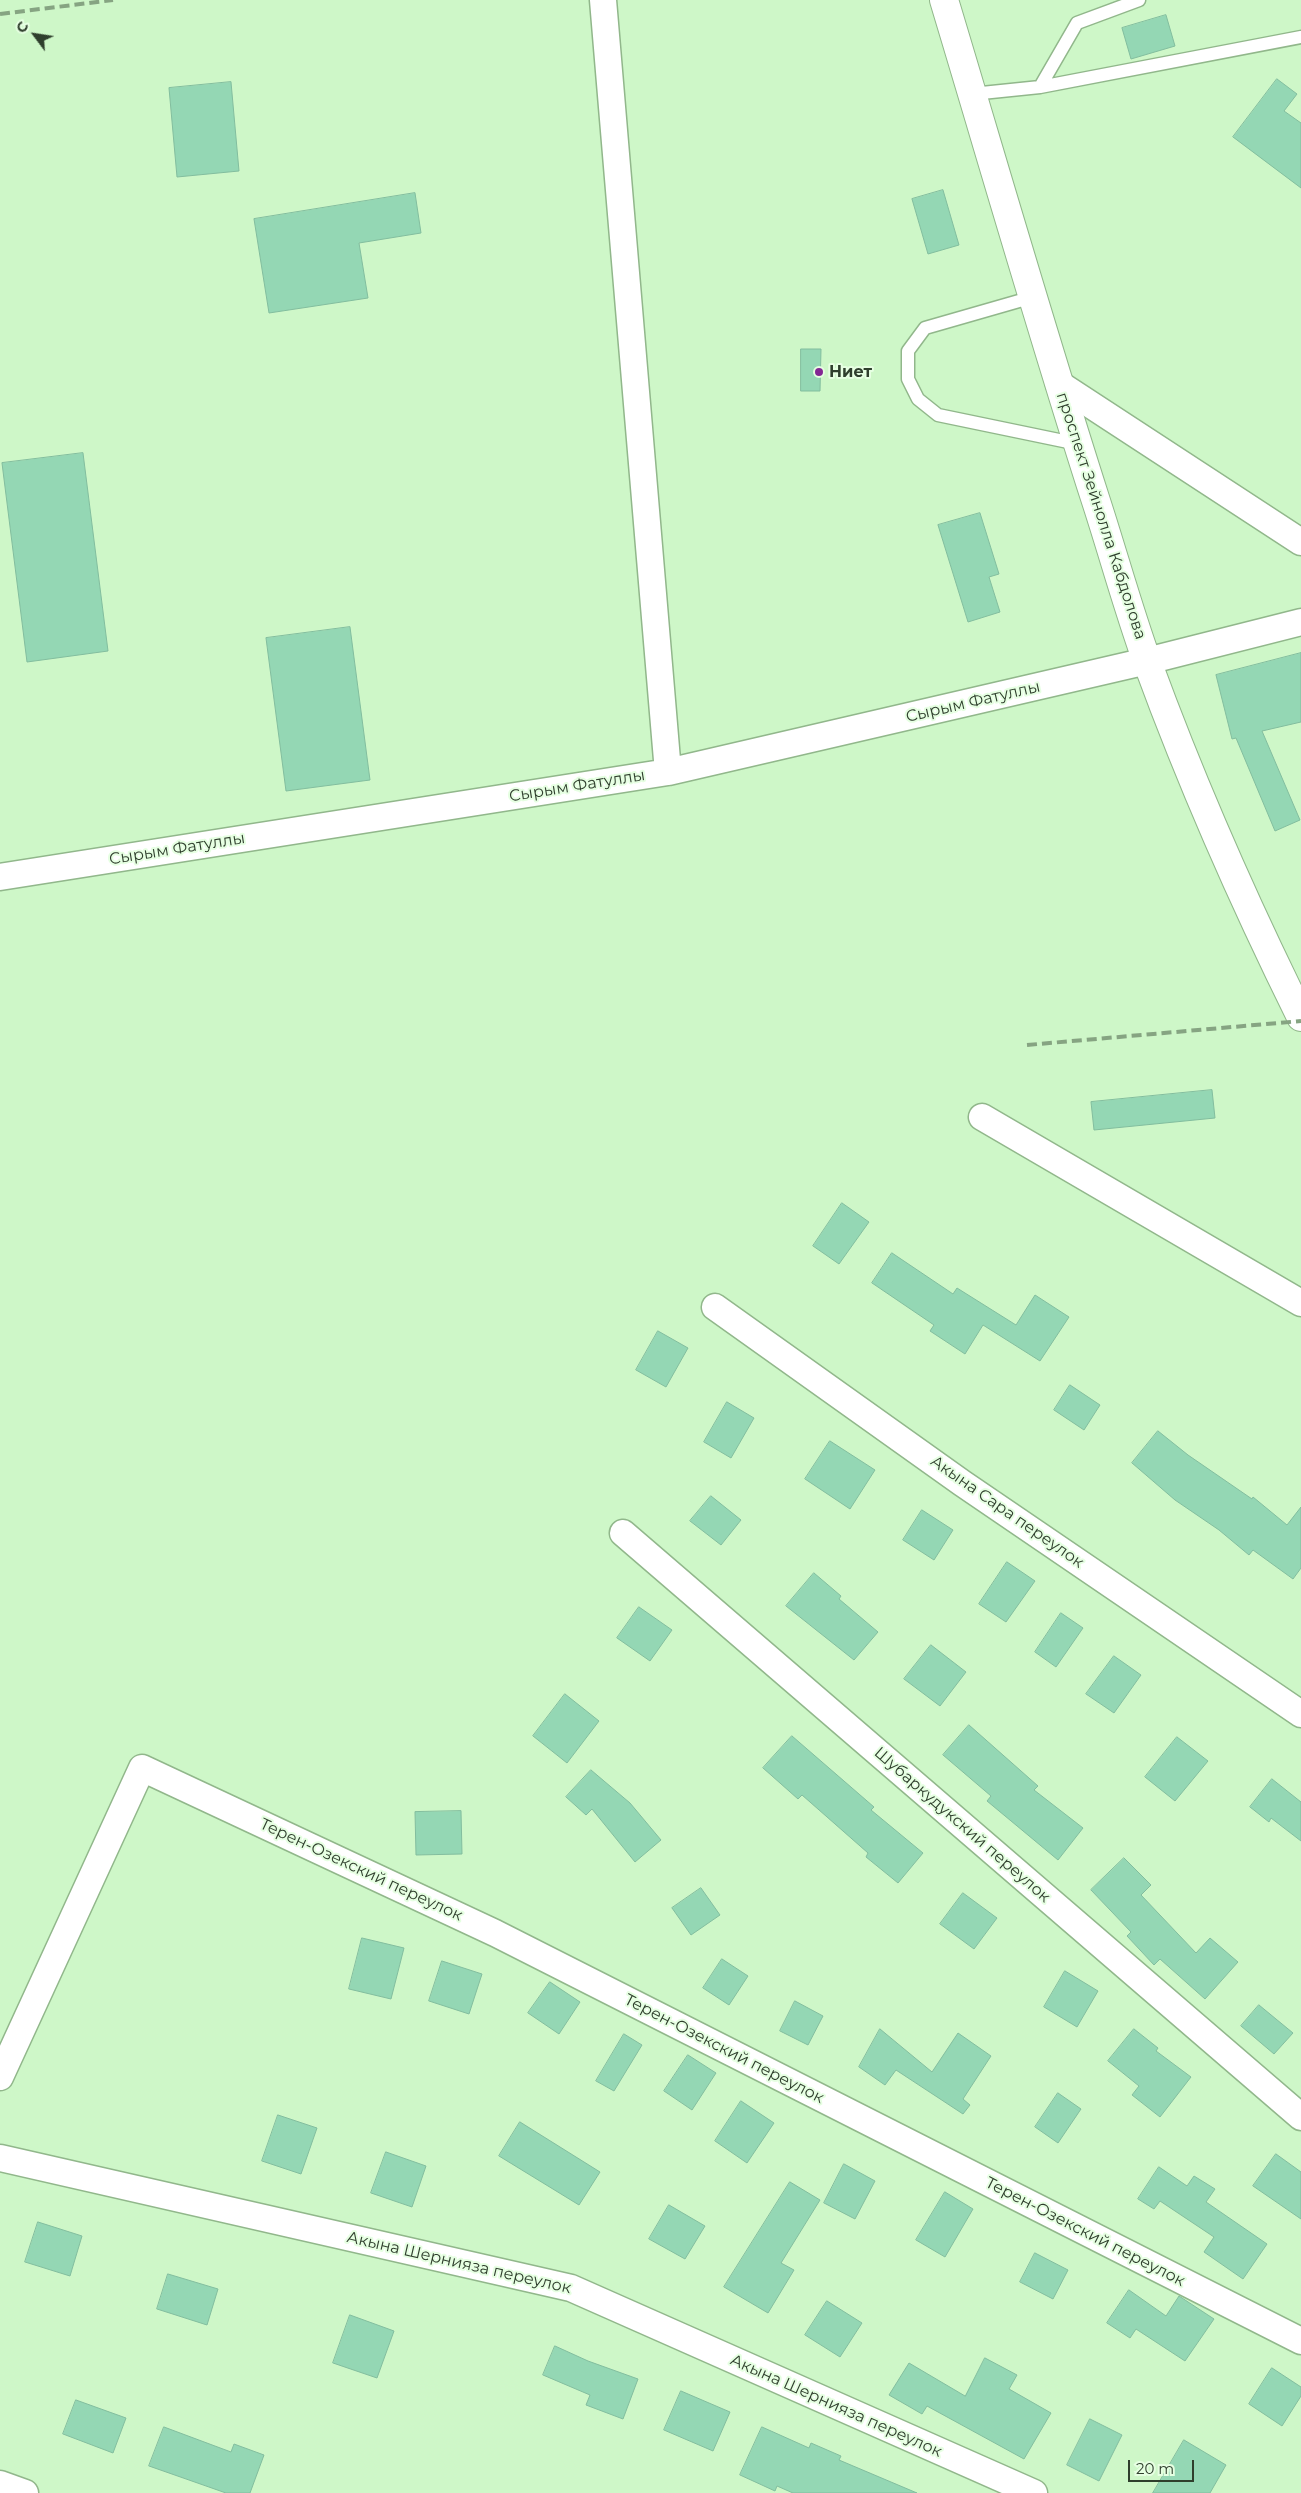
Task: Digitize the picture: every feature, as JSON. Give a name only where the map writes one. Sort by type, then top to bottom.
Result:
[{"type":"main road","name":"проспект Зейнолла Кабдолова","points":[[944,0],[1059,384],[1147,661],[1196,788],[1255,924],[1301,1017]]},
{"type":"street","points":[[603,0],[668,772]]},
{"type":"street","points":[[1059,384],[1301,542]]},
{"type":"street","name":"Сырым Фатуллы","points":[[0,877],[668,772],[1147,661],[1301,622]]},
{"type":"street","points":[[982,1117],[1301,1303]]},
{"type":"street","name":"Акына Сара переулок","points":[[716,1307],[962,1483],[1301,1714]]},
{"type":"street","name":"Шубаркудукский переулок","points":[[623,1533],[1301,2117]]},
{"type":"street","name":"Терен-Озекский переулок","points":[[0,2077],[142,1768],[504,1937],[1301,2341]]},
{"type":"street","name":"Акына Шернияза переулок","points":[[0,2158],[571,2288],[1034,2493]]},
{"type":"street","points":[[0,2484],[25,2493]]},
{"type":"lane","points":[[1040,87],[1077,23],[1139,0]]},
{"type":"lane","points":[[972,94],[1040,87],[1301,37]]},
{"type":"lane","points":[[1033,297],[925,328],[908,351],[908,379],[918,399],[938,414],[1078,444]]},
{"type":"building","points":[[1166,15],[1175,46],[1131,59],[1122,28]]},
{"type":"building","points":[[1277,79],[1297,94],[1284,111],[1301,123],[1301,188],[1233,137]]},
{"type":"building","points":[[231,82],[239,171],[177,177],[169,88]]},
{"type":"building","points":[[943,190],[959,245],[928,254],[912,199]]},
{"type":"building","points":[[415,193],[421,233],[359,243],[368,298],[269,313],[254,219]]},
{"type":"building","points":[[801,349],[821,349],[820,391],[801,391]]},
{"type":"building","points":[[83,453],[108,651],[27,662],[2,463]]},
{"type":"building","points":[[980,513],[999,574],[989,577],[1000,612],[968,622],[938,525]]},
{"type":"building","points":[[350,627],[370,780],[286,791],[266,638]]},
{"type":"building","points":[[1301,653],[1301,722],[1262,731],[1300,820],[1275,831],[1236,738],[1232,739],[1216,675]]},
{"type":"building","points":[[1212,1090],[1215,1118],[1094,1130],[1091,1102]]},
{"type":"building","points":[[842,1203],[869,1222],[839,1264],[813,1246]]},
{"type":"building","points":[[892,1253],[953,1294],[957,1288],[1016,1325],[1035,1295],[1069,1317],[1040,1361],[983,1325],[965,1354],[930,1331],[934,1325],[872,1283]]},
{"type":"building","points":[[658,1331],[688,1348],[666,1387],[636,1370]]},
{"type":"building","points":[[1070,1385],[1100,1405],[1084,1430],[1054,1410]]},
{"type":"building","points":[[727,1402],[754,1418],[731,1458],[704,1442]]},
{"type":"building","points":[[1158,1431],[1188,1455],[1252,1499],[1253,1497],[1287,1525],[1301,1507],[1301,1568],[1293,1579],[1253,1550],[1249,1555],[1219,1530],[1175,1500],[1132,1463]]},
{"type":"building","points":[[830,1441],[875,1470],[850,1509],[805,1479]]},
{"type":"building","points":[[711,1496],[741,1520],[721,1545],[690,1521]]},
{"type":"building","points":[[922,1510],[953,1530],[934,1560],[903,1540]]},
{"type":"building","points":[[1007,1562],[1035,1581],[1006,1622],[979,1604]]},
{"type":"building","points":[[814,1573],[841,1596],[839,1599],[878,1632],[854,1660],[786,1606]]},
{"type":"building","points":[[639,1607],[672,1630],[650,1661],[617,1638]]},
{"type":"building","points":[[1061,1613],[1083,1628],[1056,1667],[1035,1652]]},
{"type":"building","points":[[931,1645],[966,1672],[940,1706],[904,1679]]},
{"type":"building","points":[[1114,1656],[1141,1675],[1114,1713],[1086,1694]]},
{"type":"building","points":[[565,1694],[599,1721],[567,1763],[533,1736]]},
{"type":"building","points":[[969,1725],[1038,1786],[1034,1790],[1083,1828],[1058,1860],[987,1801],[991,1796],[943,1755]]},
{"type":"building","points":[[792,1736],[874,1807],[871,1810],[923,1853],[898,1883],[866,1857],[868,1853],[802,1795],[798,1799],[763,1768]]},
{"type":"building","points":[[1177,1737],[1208,1761],[1175,1801],[1145,1777]]},
{"type":"building","points":[[591,1770],[630,1803],[661,1840],[635,1862],[592,1809],[586,1815],[566,1797]]},
{"type":"building","points":[[1272,1779],[1301,1802],[1301,1841],[1271,1818],[1269,1822],[1250,1807]]},
{"type":"building","points":[[461,1811],[462,1854],[416,1855],[415,1812]]},
{"type":"building","points":[[1124,1858],[1151,1885],[1141,1895],[1196,1953],[1210,1938],[1238,1962],[1205,1999],[1160,1959],[1154,1965],[1127,1936],[1131,1932],[1091,1890]]},
{"type":"building","points":[[701,1888],[720,1915],[691,1935],[672,1908]]},
{"type":"building","points":[[963,1893],[997,1918],[974,1949],[940,1924]]},
{"type":"building","points":[[362,1938],[404,1948],[391,1999],[349,1989]]},
{"type":"building","points":[[722,1959],[748,1976],[729,2005],[703,1988]]},
{"type":"building","points":[[442,1961],[482,1974],[469,2014],[429,2001]]},
{"type":"building","points":[[1065,1971],[1098,1991],[1077,2027],[1044,2007]]},
{"type":"building","points":[[550,1982],[580,2002],[559,2034],[528,2013]]},
{"type":"building","points":[[795,2001],[823,2016],[808,2045],[780,2031]]},
{"type":"building","points":[[1259,2005],[1293,2033],[1274,2054],[1241,2026]]},
{"type":"building","points":[[880,2029],[932,2072],[958,2033],[991,2056],[963,2099],[970,2105],[963,2114],[896,2070],[885,2085],[859,2067]]},
{"type":"building","points":[[1134,2029],[1158,2048],[1156,2051],[1191,2077],[1160,2117],[1132,2095],[1139,2086],[1108,2061]]},
{"type":"building","points":[[624,2034],[642,2045],[614,2091],[596,2081]]},
{"type":"building","points":[[688,2055],[716,2073],[692,2110],[664,2091]]},
{"type":"building","points":[[1058,2093],[1081,2109],[1058,2143],[1035,2127]]},
{"type":"building","points":[[741,2101],[774,2123],[747,2163],[715,2141]]},
{"type":"building","points":[[278,2115],[317,2128],[301,2174],[262,2161]]},
{"type":"building","points":[[520,2122],[600,2172],[579,2205],[499,2156]]},
{"type":"building","points":[[386,2152],[426,2166],[412,2207],[371,2193]]},
{"type":"building","points":[[1276,2154],[1301,2172],[1301,2219],[1253,2186]]},
{"type":"building","points":[[844,2164],[875,2181],[855,2219],[824,2203]]},
{"type":"building","points":[[1159,2167],[1187,2186],[1194,2176],[1215,2189],[1206,2202],[1267,2244],[1243,2279],[1204,2252],[1214,2237],[1160,2201],[1154,2209],[1138,2199]]},
{"type":"building","points":[[790,2182],[820,2200],[781,2263],[794,2270],[768,2313],[724,2287]]},
{"type":"building","points":[[945,2192],[973,2209],[945,2257],[916,2240]]},
{"type":"building","points":[[669,2205],[705,2226],[685,2259],[649,2239]]},
{"type":"building","points":[[38,2222],[82,2236],[70,2276],[25,2262]]},
{"type":"building","points":[[1035,2253],[1068,2270],[1053,2299],[1020,2282]]},
{"type":"building","points":[[168,2274],[218,2289],[207,2325],[157,2309]]},
{"type":"building","points":[[1129,2290],[1166,2316],[1179,2296],[1214,2319],[1185,2361],[1136,2329],[1130,2338],[1107,2323]]},
{"type":"building","points":[[827,2301],[862,2323],[840,2357],[805,2335]]},
{"type":"building","points":[[350,2315],[394,2331],[377,2378],[333,2363]]},
{"type":"building","points":[[555,2346],[588,2361],[638,2379],[623,2419],[586,2405],[590,2395],[543,2375]]},
{"type":"building","points":[[985,2358],[1017,2375],[1009,2389],[1051,2413],[1024,2459],[927,2406],[922,2414],[889,2395],[909,2363],[965,2396]]},
{"type":"building","points":[[1272,2368],[1301,2387],[1301,2396],[1282,2426],[1249,2404]]},
{"type":"building","points":[[681,2391],[730,2412],[713,2451],[664,2430]]},
{"type":"building","points":[[76,2400],[126,2418],[113,2453],[63,2434]]},
{"type":"building","points":[[1090,2419],[1122,2435],[1099,2481],[1067,2465]]},
{"type":"building","points":[[164,2427],[231,2452],[234,2444],[264,2455],[250,2493],[226,2493],[149,2466]]},
{"type":"building","points":[[762,2427],[809,2448],[811,2443],[841,2456],[839,2460],[917,2493],[793,2493],[777,2486],[775,2491],[740,2475]]},
{"type":"building","points":[[1184,2440],[1226,2465],[1210,2493],[1153,2493]]},
{"type":"railway","points":[[0,14],[113,0]]},
{"type":"railway","points":[[1027,1045],[1301,1021]]},
{"type":"place","name":"Ниет","points":[[819,372]]}]
